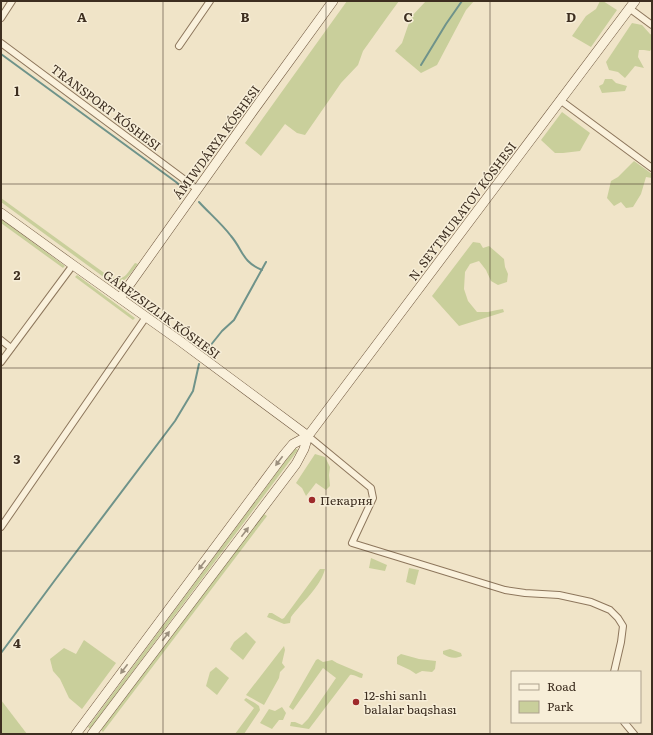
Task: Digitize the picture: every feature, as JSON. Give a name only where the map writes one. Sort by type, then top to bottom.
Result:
[{"type":"street","points":[[1,18],[12,1]]},
{"type":"street","points":[[178,46],[210,1]]},
{"type":"street","name":"ÁMIWDÁRYA KÓSHESI","points":[[120,298],[333,1]]},
{"type":"street","points":[[632,5],[652,25]]},
{"type":"street","name":"N. SEYTMURATOV KÓSHESI","points":[[308,436],[632,5]]},
{"type":"street","name":"TRANSPORT KÓSHESI","points":[[1,43],[197,189]]},
{"type":"street","points":[[560,100],[652,168]]},
{"type":"street","name":"GÁREZSIZLIK KÓSHESI","points":[[1,213],[180,341],[308,436]]},
{"type":"street","points":[[1,362],[73,265]]},
{"type":"street","points":[[1,527],[146,317]]},
{"type":"street","points":[[1,340],[11,348]]},
{"type":"street","points":[[308,436],[371,488],[373,498],[352,543],[505,590],[559,595],[591,602],[610,610],[623,626],[614,671]]},
{"type":"street","points":[[88,734],[78,731],[282,456],[293,444],[308,436]]},
{"type":"street","points":[[92,734],[296,464],[304,449],[308,436]]},
{"type":"street","points":[[625,723],[634,734]]},
{"type":"green space","points":[[347,1],[399,1],[363,51],[358,65],[341,83],[305,135],[297,133],[285,124],[261,156],[245,143]]},
{"type":"green space","points":[[426,1],[474,1],[466,10],[437,65],[421,73],[395,51],[402,43],[411,17]]},
{"type":"green space","points":[[600,1],[603,1],[617,10],[591,47],[572,36],[586,16],[596,9]]},
{"type":"green space","points":[[632,23],[642,25],[652,35],[652,48],[650,51],[639,50],[638,57],[644,68],[635,66],[625,78],[618,72],[609,70],[606,62]]},
{"type":"green space","points":[[605,79],[612,79],[616,83],[627,86],[625,91],[602,93],[599,86],[603,84]]},
{"type":"green space","points":[[562,112],[590,133],[580,151],[555,153],[541,140]]},
{"type":"green space","points":[[634,161],[652,174],[652,178],[646,177],[641,194],[633,207],[626,208],[621,202],[614,206],[607,198],[611,181],[618,177]]},
{"type":"green space","points":[[1,198],[107,275],[117,278],[124,277],[135,263],[138,264],[128,277],[122,281],[111,281],[1,202]]},
{"type":"green space","points":[[1,219],[65,266],[63,268],[1,223]]},
{"type":"green space","points":[[473,242],[480,243],[483,248],[489,246],[504,259],[508,274],[507,282],[498,285],[491,281],[486,270],[479,261],[470,264],[465,272],[464,289],[468,301],[477,312],[488,312],[503,309],[504,312],[459,326],[432,296]]},
{"type":"green space","points":[[77,275],[135,318],[133,320],[75,277]]},
{"type":"green space","points":[[295,448],[298,450],[90,729],[88,727]]},
{"type":"green space","points":[[315,454],[325,457],[330,467],[330,486],[326,490],[316,483],[306,496],[302,488],[296,483]]},
{"type":"green space","points":[[264,514],[267,516],[103,732],[101,730]]},
{"type":"green space","points":[[371,558],[387,565],[385,571],[369,568]]},
{"type":"green space","points":[[409,568],[419,570],[415,585],[406,582]]},
{"type":"green space","points":[[320,569],[325,569],[323,576],[291,617],[290,623],[284,624],[267,617],[269,613],[272,613],[282,619],[284,618]]},
{"type":"green space","points":[[246,632],[256,642],[243,660],[230,649],[234,642]]},
{"type":"green space","points":[[84,640],[116,663],[82,709],[69,698],[60,679],[53,671],[50,659],[64,648],[76,654]]},
{"type":"green space","points":[[284,646],[285,650],[282,663],[285,667],[280,672],[279,678],[264,705],[246,695]]},
{"type":"green space","points":[[450,649],[461,653],[462,656],[452,658],[443,654],[443,651]]},
{"type":"green space","points":[[401,654],[419,659],[436,661],[435,669],[432,672],[422,671],[416,674],[397,664],[397,657]]},
{"type":"green space","points":[[318,659],[323,662],[332,660],[363,674],[362,678],[350,675],[309,729],[290,726],[291,722],[302,725],[308,719],[336,678],[323,668],[293,710],[289,707]]},
{"type":"green space","points":[[216,667],[229,678],[217,695],[206,686],[210,672]]},
{"type":"green space","points":[[246,698],[259,706],[260,710],[244,734],[235,734],[254,708],[244,700]]},
{"type":"green space","points":[[1,700],[27,734],[1,734]]},
{"type":"green space","points":[[282,707],[286,713],[283,720],[279,720],[272,729],[260,723],[269,709],[275,711]]},
{"type":"waterway","points":[[421,65],[462,1]]},
{"type":"waterway","points":[[1,54],[184,189]]},
{"type":"waterway","points":[[199,202],[220,223],[250,263],[262,270]]},
{"type":"waterway","points":[[206,351],[222,331],[234,320],[266,262]]},
{"type":"waterway","points":[[1,653],[175,421],[193,391],[199,364]]},
{"type":"place","name":"Пекарня","points":[[312,500]]},
{"type":"place","name":"12-shi sanlı balalar baqshası","points":[[356,702]]}]
